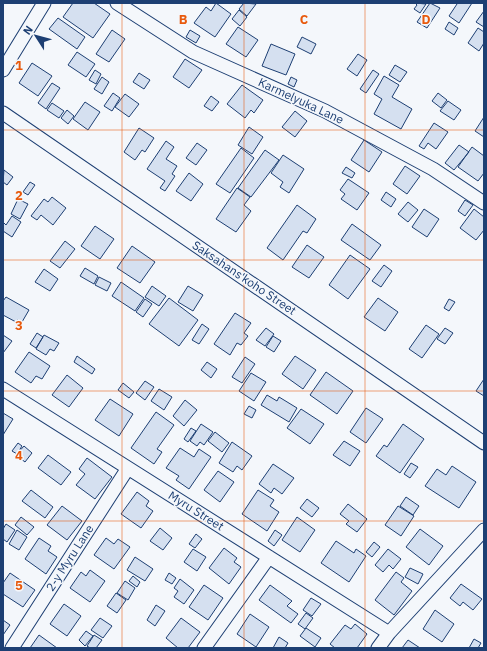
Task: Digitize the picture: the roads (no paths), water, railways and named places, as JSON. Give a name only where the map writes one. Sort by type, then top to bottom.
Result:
[{"type":"street","points":[[3,70],[44,3]]},
{"type":"street","name":"Karmelyuka Lane","points":[[117,3],[193,52],[326,111],[433,169],[484,204]]},
{"type":"street","name":"Saksahansʹkoho Street","points":[[3,113],[484,443]]},
{"type":"street","name":"Myru Street","points":[[3,390],[389,632]]},
{"type":"street","name":"2-y Myru Lane","points":[[12,648],[128,468]]},
{"type":"street","points":[[378,648],[389,632],[484,530]]},
{"type":"street","points":[[204,648],[269,557]]}]
